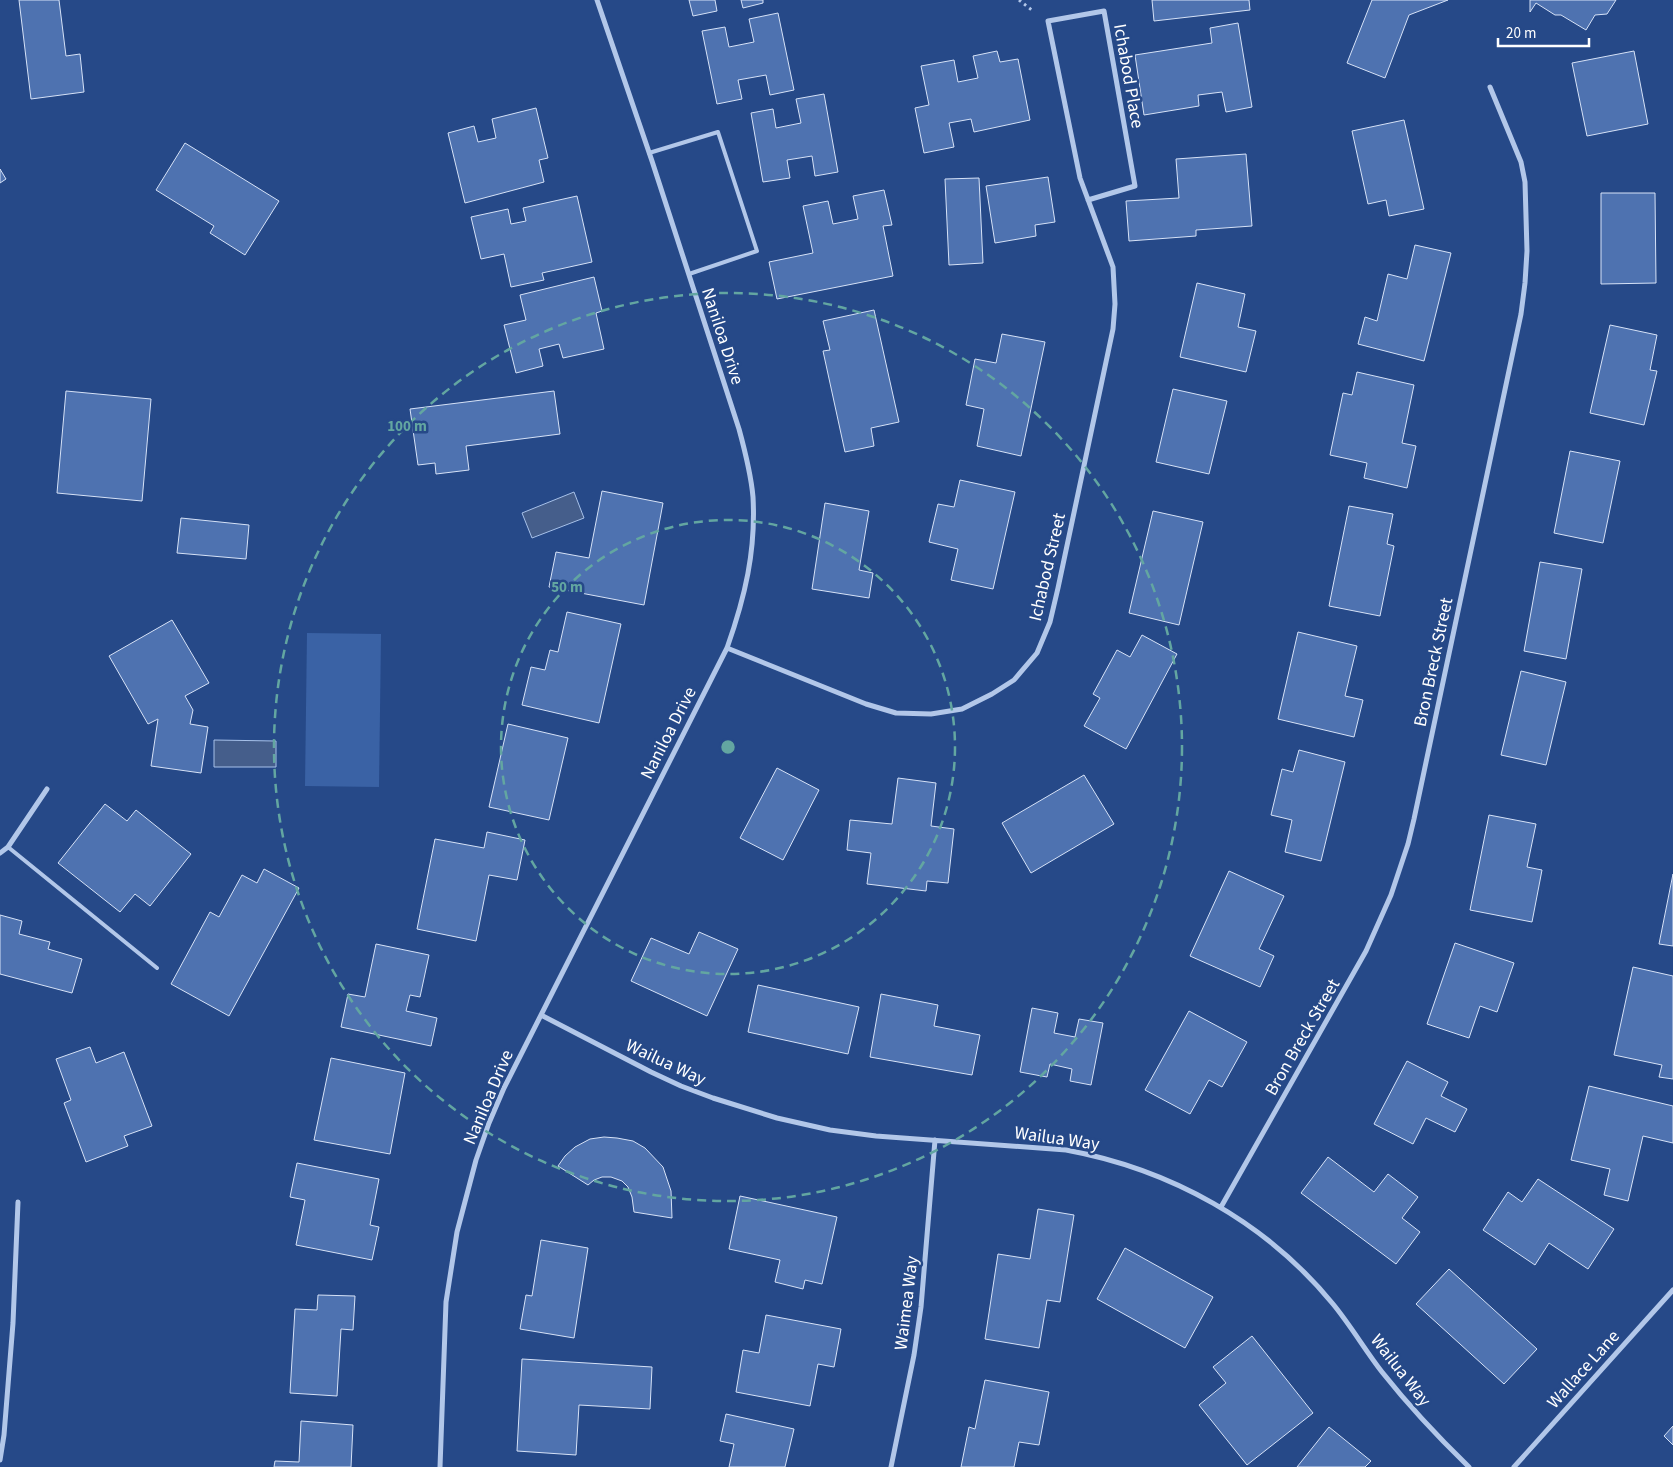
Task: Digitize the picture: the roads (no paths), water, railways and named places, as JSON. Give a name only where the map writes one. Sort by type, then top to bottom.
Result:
[{"type":"street","name":"Naniloa Drive","points":[[440,1467],[446,1302],[457,1232],[476,1160],[504,1088],[727,648],[741,609],[749,571],[753,496],[748,462],[689,274],[597,0]]},
{"type":"street","name":"Ichabod Place","points":[[1088,200],[1135,186],[1104,11],[1048,21],[1080,178],[1088,200],[1113,268]]},
{"type":"street","name":"Bron Breck Street","points":[[1221,1207],[1366,951],[1391,895],[1412,827],[1526,283],[1525,182],[1521,162],[1490,87]]},
{"type":"street","name":"Ichabod Street","points":[[727,648],[866,704],[896,713],[930,714],[962,709],[992,694],[1014,680],[1036,653],[1050,622],[1113,329],[1115,304],[1113,268]]},
{"type":"street","points":[[0,853],[8,847],[48,789]]},
{"type":"street","name":"Wailua Way","points":[[541,1015],[651,1072],[713,1098],[777,1118],[830,1130],[876,1136],[1041,1148],[1094,1155],[1148,1172],[1172,1182],[1221,1207],[1290,1258],[1333,1304],[1381,1370],[1415,1412],[1433,1433],[1469,1467]]},
{"type":"street","name":"Waimea Way","points":[[891,1467],[914,1355],[921,1307],[935,1140]]},
{"type":"street","points":[[0,1460],[4,1435],[13,1323],[18,1202]]},
{"type":"street","name":"Wallace Lane","points":[[1514,1467],[1673,1290]]},
{"type":"lane","points":[[649,153],[718,132],[757,250],[689,274]]},
{"type":"lane","points":[[8,847],[157,968]]}]
